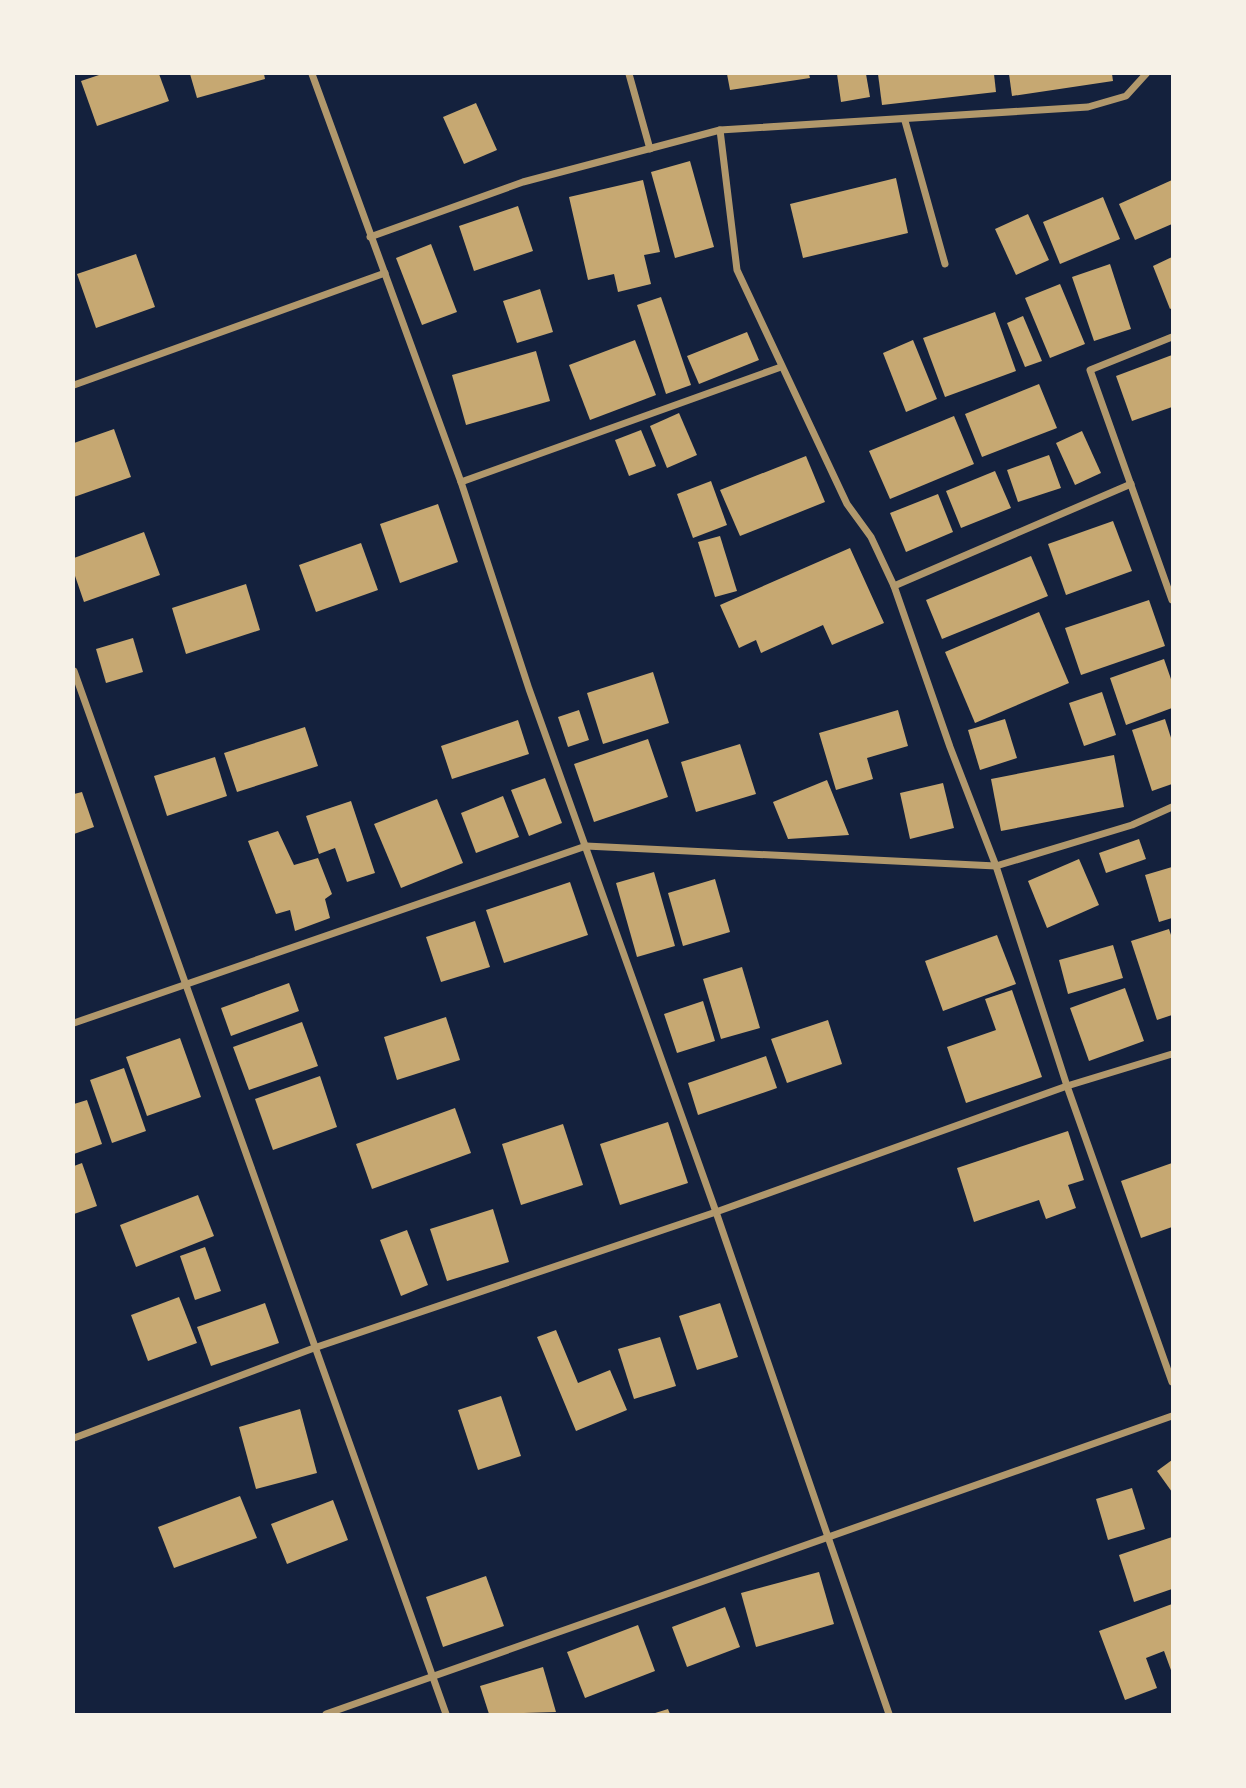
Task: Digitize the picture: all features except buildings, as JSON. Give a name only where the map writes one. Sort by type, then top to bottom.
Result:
[{"type":"street","points":[[312,74],[461,482],[888,1714]]},
{"type":"street","points":[[628,74],[650,149]]},
{"type":"street","points":[[370,237],[523,182],[720,130],[905,121],[1088,107],[1126,96],[1146,74]]},
{"type":"street","points":[[905,121],[945,264]]},
{"type":"street","points":[[720,130],[737,270],[847,504],[871,537],[894,586],[950,747],[996,866],[1067,1086],[1172,1382]]},
{"type":"street","points":[[74,385],[385,273]]},
{"type":"street","points":[[1172,337],[1090,370],[1172,600]]},
{"type":"street","points":[[461,482],[781,367]]},
{"type":"street","points":[[894,586],[1131,484]]},
{"type":"street","points":[[74,671],[446,1714]]},
{"type":"street","points":[[74,1023],[186,982],[586,846],[996,866],[1132,825],[1172,807]]},
{"type":"street","points":[[74,1438],[314,1348],[716,1212],[1067,1086],[1172,1054]]},
{"type":"street","points":[[326,1714],[1172,1416]]}]
